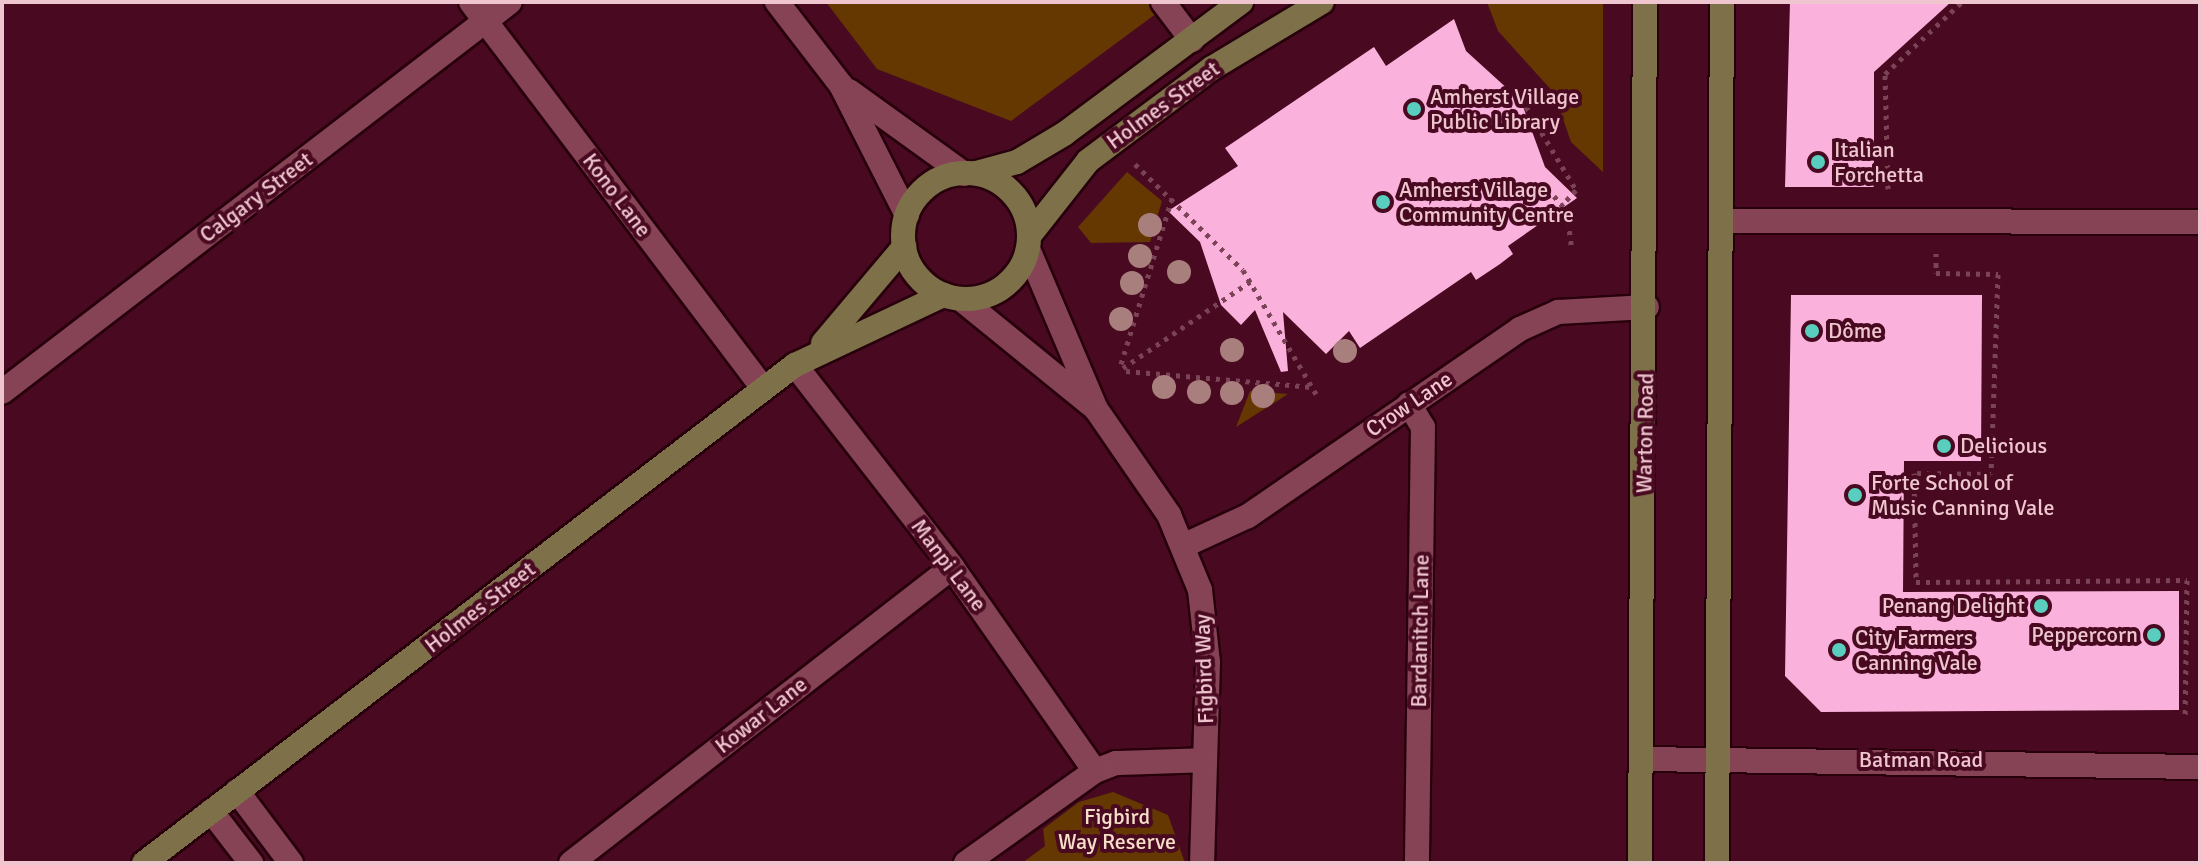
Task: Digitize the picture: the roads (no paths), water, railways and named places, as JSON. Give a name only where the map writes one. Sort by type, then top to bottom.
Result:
[{"type":"main road","name":"Holmes Street","points":[[907,215],[926,187],[1032,154],[1241,2]]},
{"type":"main road","name":"Holmes Street","points":[[144,863],[817,350],[952,297],[1004,287],[1029,243],[1088,161],[1212,68],[1322,2]]},
{"type":"main road","name":"Warton Road","points":[[1640,863],[1647,307],[1645,2]]},
{"type":"main road","points":[[1717,863],[1722,2]]},
{"type":"main road","points":[[970,174],[1014,194],[1029,243]]},
{"type":"main road","points":[[907,215],[904,247],[920,280],[952,297]]},
{"type":"main road","name":"Holmes Street","points":[[817,350],[904,247]]},
{"type":"street","name":"Calgary Street","points":[[2,392],[478,12],[510,2]]},
{"type":"street","points":[[777,2],[841,85],[907,215]]},
{"type":"street","points":[[1163,2],[1192,40]]},
{"type":"street","name":"Kono Lane","points":[[478,12],[764,389]]},
{"type":"street","points":[[841,85],[970,174]]},
{"type":"street","points":[[1721,221],[2200,222]]},
{"type":"street","name":"Figbird Way","points":[[1029,243],[1096,409],[1185,545],[1205,625],[1202,863]]},
{"type":"street","name":"Figbird Way","points":[[952,297],[1096,409]]},
{"type":"street","name":"Crow Lane","points":[[1185,545],[1238,522],[1520,329],[1558,312],[1647,307]]},
{"type":"street","name":"Manpi Lane","points":[[795,365],[952,567],[1095,771]]},
{"type":"street","name":"Bardanitch Lane","points":[[1409,404],[1423,427],[1417,863]]},
{"type":"street","name":"Kowar Lane","points":[[571,863],[952,567]]},
{"type":"street","name":"Batman Road","points":[[1641,759],[2200,767]]},
{"type":"street","points":[[966,863],[1095,771],[1116,763],[1205,760]]},
{"type":"street","points":[[237,791],[291,863]]},
{"type":"street","points":[[211,811],[251,863]]},
{"type":"place","name":"Amherst Village Public Library","points":[[1414,109]]},
{"type":"place","name":"Italian Forchetta","points":[[1818,162]]},
{"type":"place","name":"Amherst Village Community Centre","points":[[1383,202]]},
{"type":"place","name":"Dôme","points":[[1812,331]]},
{"type":"place","name":"Delicious","points":[[1944,446]]},
{"type":"place","name":"Forte School of Music Canning Vale","points":[[1855,495]]},
{"type":"place","name":"Penang Delight","points":[[2041,606]]},
{"type":"place","name":"Peppercorn","points":[[2154,635]]},
{"type":"place","name":"City Farmers Canning Vale","points":[[1839,650]]},
{"type":"park label","name":"Figbird Way Reserve","points":[[1117,828]]}]
